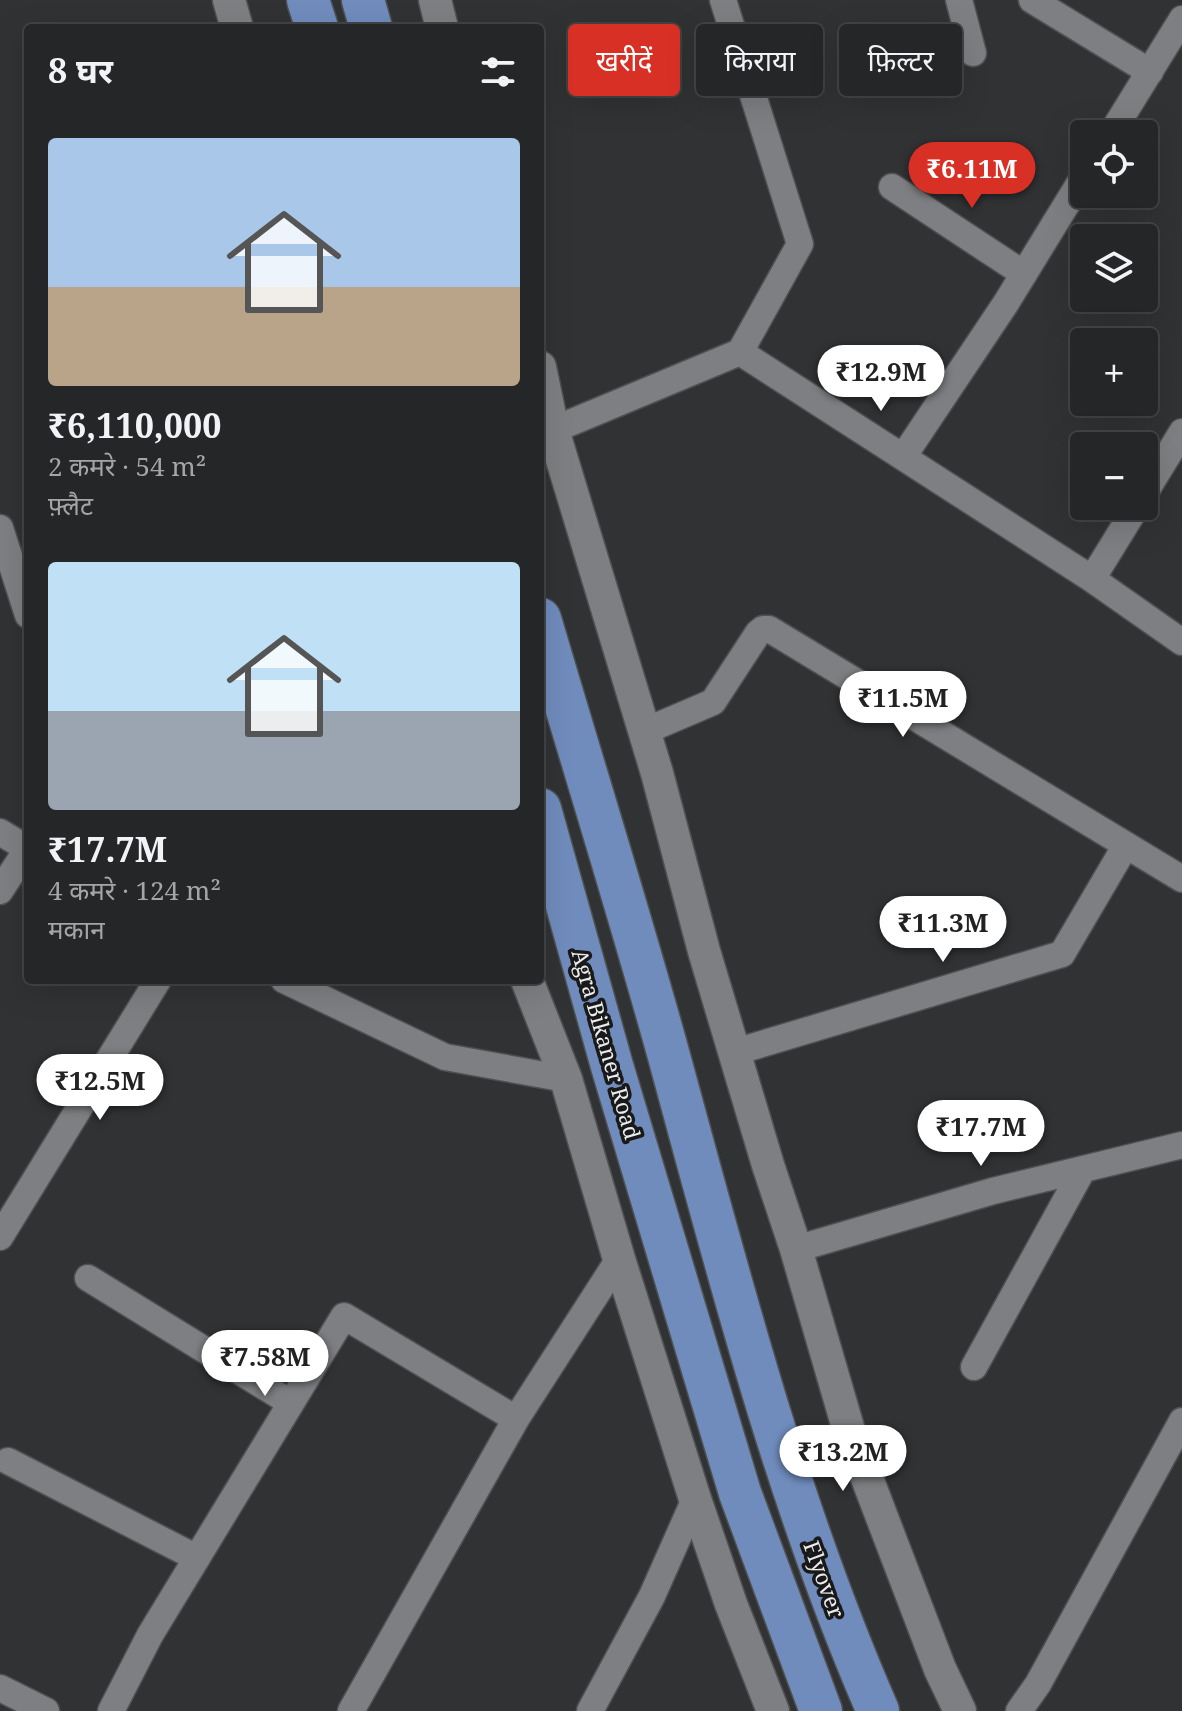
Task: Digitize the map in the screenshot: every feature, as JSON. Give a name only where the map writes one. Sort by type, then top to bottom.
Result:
[{"type":"highway","points":[[308,0],[316,24]]},
{"type":"highway","points":[[363,0],[370,24]]},
{"type":"highway","name":"Flyover","points":[[544,633],[666,1045],[724,1262],[792,1485],[834,1605],[878,1711]]},
{"type":"highway","name":"Agra Bikaner Road","points":[[544,823],[612,1066],[740,1493],[821,1711]]},
{"type":"street","points":[[229,0],[236,24]]},
{"type":"street","points":[[435,0],[441,24]]},
{"type":"street","points":[[553,430],[740,352],[800,244],[723,0]]},
{"type":"street","points":[[959,0],[973,53]]},
{"type":"street","points":[[1032,0],[1150,72]]},
{"type":"street","points":[[1120,120],[1182,19]]},
{"type":"street","points":[[892,187],[1024,274]]},
{"type":"street","points":[[903,457],[1070,199]]},
{"type":"street","points":[[740,352],[1092,579],[1182,642]]},
{"type":"street","points":[[544,386],[553,430],[657,773],[704,951],[849,1431],[940,1669],[960,1711]]},
{"type":"street","points":[[1158,471],[1182,432]]},
{"type":"street","points":[[1092,579],[1128,520]]},
{"type":"street","points":[[0,528],[24,603]]},
{"type":"street","points":[[643,732],[713,702],[758,633],[769,629],[1182,879]]},
{"type":"street","points":[[0,832],[24,846]]},
{"type":"street","points":[[735,1052],[1062,954],[1126,845]]},
{"type":"street","points":[[0,891],[24,854]]},
{"type":"street","points":[[0,1237],[156,984]]},
{"type":"street","points":[[292,984],[445,1057],[566,1079]]},
{"type":"street","points":[[529,984],[566,1079],[695,1499],[731,1604],[773,1711]]},
{"type":"street","points":[[796,1249],[993,1191],[1182,1145]]},
{"type":"street","points":[[974,1367],[1083,1169]]},
{"type":"street","points":[[351,1711],[516,1419],[619,1259]]},
{"type":"street","points":[[88,1278],[291,1403]]},
{"type":"street","points":[[111,1711],[150,1635],[344,1316],[516,1419]]},
{"type":"street","points":[[1019,1711],[1038,1684],[1182,1421]]},
{"type":"street","points":[[8,1461],[197,1558]]},
{"type":"street","points":[[590,1711],[652,1596],[695,1499]]},
{"type":"street","points":[[0,1688],[46,1711]]}]
